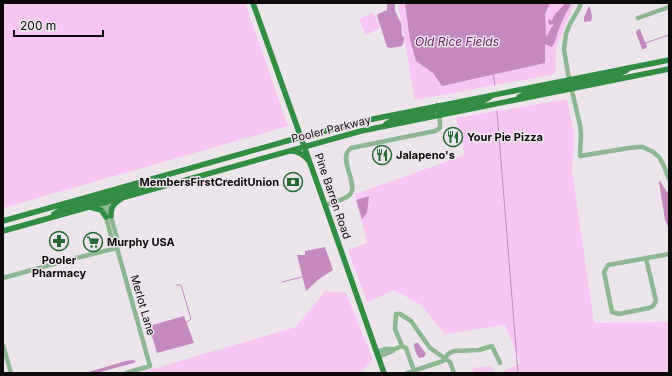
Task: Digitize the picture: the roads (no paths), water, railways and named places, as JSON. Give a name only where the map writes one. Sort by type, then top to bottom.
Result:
[{"type":"main road","name":"Pine Barren Road","points":[[253,3],[384,373]]},
{"type":"main road","points":[[570,84],[621,73],[634,66],[669,60]]},
{"type":"main road","points":[[654,72],[669,66]]},
{"type":"main road","name":"Pooler Parkway","points":[[3,221],[104,197],[165,175],[315,133],[368,120],[496,94],[669,69]]},
{"type":"main road","name":"Pooler Parkway","points":[[3,231],[87,207],[104,197],[123,197],[318,142],[378,127],[507,101],[527,93],[570,84]]},
{"type":"main road","points":[[439,115],[439,112],[443,110],[481,102],[496,94]]},
{"type":"main road","points":[[378,127],[394,119],[433,112],[437,106]]},
{"type":"main road","points":[[296,124],[306,132],[315,133]]},
{"type":"main road","points":[[288,141],[294,134],[296,124]]},
{"type":"main road","points":[[308,157],[311,148],[318,142]]},
{"type":"main road","points":[[289,150],[299,152],[311,164]]},
{"type":"main road","points":[[43,220],[65,208],[104,197],[107,198],[139,188],[165,175]]},
{"type":"main road","points":[[87,207],[101,210],[108,217],[114,205],[123,197]]},
{"type":"street","points":[[581,3],[566,34],[564,48],[570,84],[581,130],[580,156],[643,147],[659,157],[669,179]]},
{"type":"street","points":[[638,18],[669,7]]},
{"type":"street","points":[[325,205],[347,197],[351,194],[353,188],[345,159],[351,148],[435,131],[440,128],[439,115]]},
{"type":"street","name":"Merlot Lane","points":[[104,197],[108,206],[108,217],[113,243],[117,248],[150,366],[126,373]]},
{"type":"street","points":[[3,278],[117,248]]},
{"type":"street","points":[[646,258],[656,301],[653,306],[619,314],[612,312],[604,272],[608,265],[646,258],[669,254]]},
{"type":"street","points":[[414,371],[405,347],[402,346],[395,327],[396,314],[399,314],[411,321],[430,348],[450,362],[454,373]]},
{"type":"street","points":[[3,345],[11,373]]},
{"type":"street","points":[[377,355],[402,346]]},
{"type":"street","points":[[408,373],[443,361],[448,354],[456,350],[479,350],[492,346],[500,364]]},
{"type":"water","points":[[387,3],[395,3],[395,11],[401,23],[402,36],[404,37],[402,46],[391,48],[387,47],[377,16],[378,14],[387,10]]},
{"type":"water","name":"Old Rice Fields","points":[[405,3],[550,3],[545,14],[546,37],[553,25],[550,25],[548,22],[549,19],[552,21],[555,14],[565,3],[572,3],[562,21],[552,47],[545,44],[545,63],[442,86],[433,73],[416,61],[410,40]]},
{"type":"water","points":[[589,6],[592,17],[591,21],[584,22],[584,17]]},
{"type":"water","points":[[640,29],[645,42],[648,42],[646,44],[646,48],[644,49],[642,49],[636,33],[637,30]]},
{"type":"water","points":[[660,181],[667,192],[669,192],[669,229],[665,220]]},
{"type":"water","points":[[369,196],[367,213],[362,219],[356,200]]},
{"type":"water","points":[[325,247],[333,270],[319,279],[306,291],[297,255],[305,255],[305,251]]},
{"type":"water","points":[[184,316],[194,343],[157,353],[149,326]]},
{"type":"water","points":[[418,343],[426,354],[424,357],[419,358],[415,351],[414,344]]},
{"type":"water","points":[[126,361],[136,361],[97,373],[85,373]]},
{"type":"waterway","points":[[648,42],[669,35]]},
{"type":"waterway","points":[[493,73],[495,85]]},
{"type":"waterway","points":[[497,111],[518,373]]},
{"type":"waterway","points":[[282,282],[302,277]]},
{"type":"waterway","points":[[176,285],[181,285],[191,319],[186,323]]},
{"type":"place","name":"Your Pie Pizza","points":[[453,137]]},
{"type":"place","name":"Jalapeno's","points":[[382,155]]},
{"type":"place","name":"MembersFirstCreditUnion","points":[[293,182]]},
{"type":"place","name":"Pooler Pharmacy","points":[[59,241]]},
{"type":"place","name":"Murphy USA","points":[[93,242]]}]
